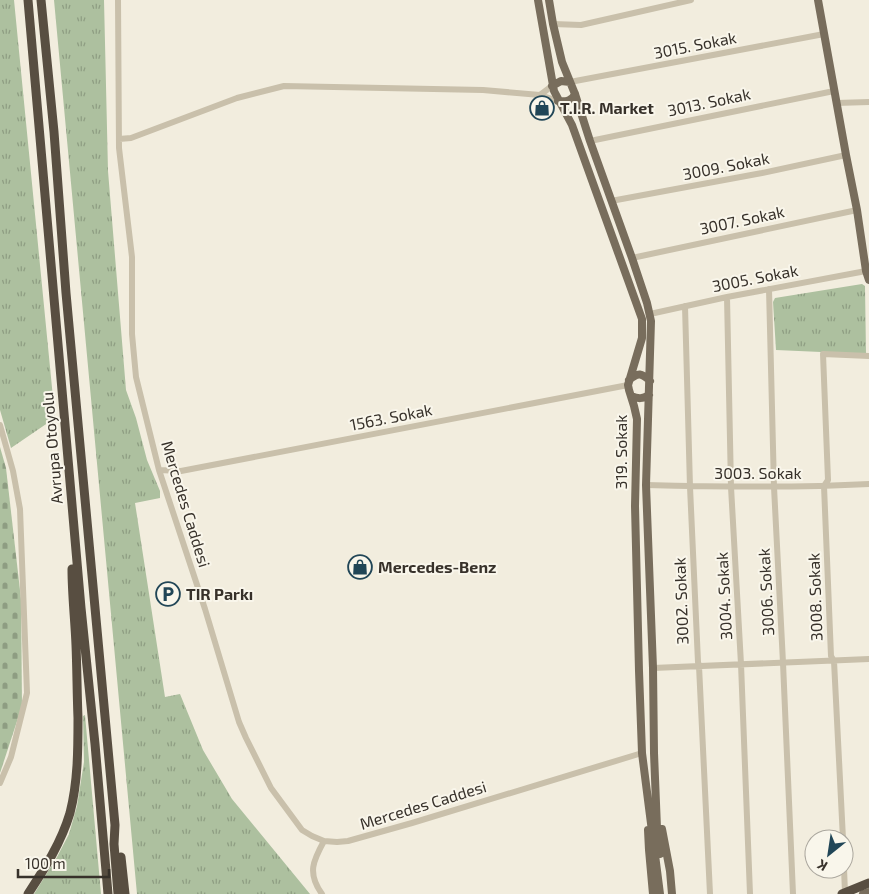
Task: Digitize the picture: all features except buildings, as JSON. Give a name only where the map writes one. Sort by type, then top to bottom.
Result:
[{"type":"highway","name":"Avrupa Otoyolu","points":[[28,0],[108,894]]},
{"type":"highway","name":"Avrupa Otoyolu","points":[[41,0],[115,825],[114,844],[118,894]]},
{"type":"highway","points":[[28,894],[61,837],[69,814],[76,780],[78,754],[76,644],[72,585],[72,562],[75,541]]},
{"type":"highway","points":[[115,825],[125,894]]},
{"type":"highway","points":[[844,893],[869,883]]},
{"type":"main road","points":[[538,0],[550,63],[552,86],[558,101],[572,124],[642,319],[642,338],[629,382]]},
{"type":"main road","name":"319. Sokak","points":[[549,0],[562,62],[632,258],[651,320],[646,486],[657,828],[664,894]]},
{"type":"main road","points":[[818,0],[869,280]]},
{"type":"main road","points":[[552,86],[560,81],[570,82]]},
{"type":"main road","points":[[558,101],[570,100],[575,94]]},
{"type":"main road","points":[[629,382],[634,375],[639,374],[645,376],[650,381]]},
{"type":"main road","name":"319. Sokak","points":[[629,382],[637,419],[635,506],[642,753],[660,894]]},
{"type":"main road","points":[[631,396],[643,399],[649,395]]},
{"type":"main road","points":[[657,803],[669,864],[672,894]]},
{"type":"main road","points":[[649,816],[647,834],[653,894]]},
{"type":"main road","points":[[863,894],[869,892]]},
{"type":"street","name":"Mercedes Caddesi","points":[[118,0],[120,163],[132,257],[132,334],[136,377],[159,470],[205,609],[239,722],[271,788],[302,830],[324,840],[348,842],[642,753]]},
{"type":"street","points":[[553,24],[581,25],[691,0]]},
{"type":"street","name":"3015. Sokak","points":[[570,82],[824,34]]},
{"type":"street","points":[[119,139],[131,138],[237,98],[284,86],[483,90],[540,95],[558,101]]},
{"type":"street","points":[[540,95],[552,86]]},
{"type":"street","name":"3013. Sokak","points":[[590,141],[834,91]]},
{"type":"street","points":[[836,103],[869,102]]},
{"type":"street","name":"3009. Sokak","points":[[611,201],[762,173],[846,155]]},
{"type":"street","name":"3007. Sokak","points":[[632,258],[857,210]]},
{"type":"street","name":"3005. Sokak","points":[[650,314],[867,268]]},
{"type":"street","name":"3006. Sokak","points":[[769,289],[774,487],[793,894]]},
{"type":"street","name":"3004. Sokak","points":[[727,297],[731,488],[741,664],[750,894]]},
{"type":"street","name":"3002. Sokak","points":[[685,306],[690,487],[710,894]]},
{"type":"street","name":"3008. Sokak","points":[[842,829],[834,660],[831,656],[824,486],[828,480],[823,354],[869,356]]},
{"type":"street","name":"1563. Sokak","points":[[159,470],[181,471],[629,382]]},
{"type":"street","points":[[0,425],[13,470],[20,509],[27,693],[11,757],[0,783]]},
{"type":"street","name":"3003. Sokak","points":[[646,486],[731,488],[869,484]]},
{"type":"street","points":[[653,668],[869,659]]},
{"type":"street","points":[[322,894],[316,883],[313,867],[324,840]]},
{"type":"street","points":[[844,879],[844,893]]},
{"type":"green space","points":[[0,0],[14,0],[55,418],[11,448],[0,410]]},
{"type":"green space","points":[[54,0],[104,0],[108,171],[126,390],[136,418],[147,460],[160,491],[160,498],[135,503],[165,697],[180,694],[203,750],[232,799],[310,894],[137,894]]},
{"type":"green space","points":[[862,284],[865,286],[866,354],[776,350],[773,302],[775,298]]},
{"type":"green space","points":[[0,447],[6,468],[21,599],[22,706],[0,773]]},
{"type":"green space","points":[[85,715],[101,894],[34,894],[69,834],[77,806],[84,762],[83,716]]},
{"type":"place","name":"T.I.R. Market","points":[[542,108]]},
{"type":"place","name":"Mercedes-Benz","points":[[360,567]]},
{"type":"place","name":"TIR Parkı","points":[[168,594]]}]
